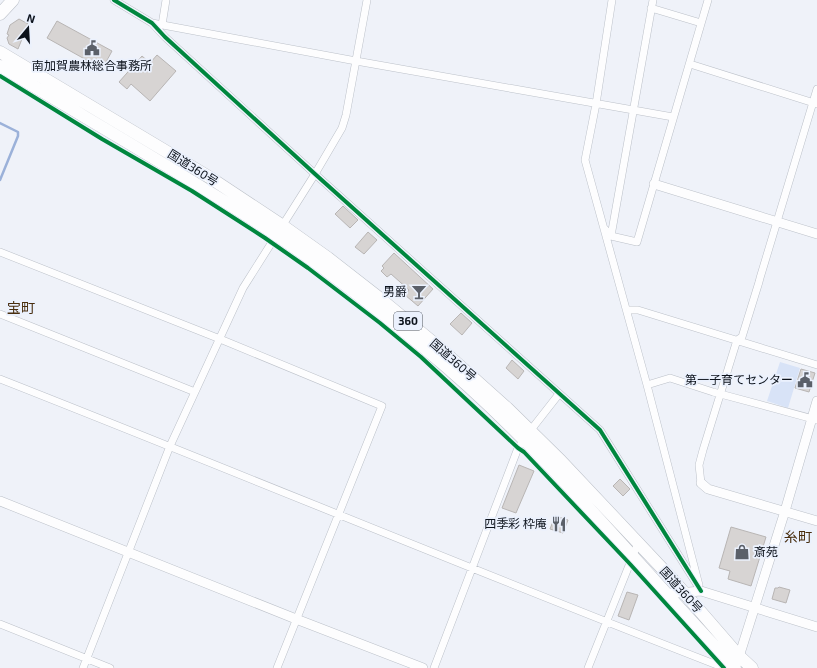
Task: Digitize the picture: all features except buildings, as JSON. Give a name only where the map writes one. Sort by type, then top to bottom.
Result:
[{"type":"highway","points":[[0,14],[13,0]]},
{"type":"highway","name":"国道360号","points":[[0,52],[209,177],[280,230]]},
{"type":"highway","name":"国道360号","points":[[0,66],[200,187],[280,230],[328,258],[372,292],[435,344],[508,408],[527,435],[583,501],[666,594],[734,663],[752,668]]},
{"type":"highway","name":"国道360号","points":[[527,435],[561,461],[684,593],[734,663]]},
{"type":"street","points":[[114,0],[152,23],[165,37],[315,174],[600,430],[701,591]]},
{"type":"street","points":[[162,25],[166,0]]},
{"type":"street","points":[[83,668],[170,446],[243,288],[315,174],[342,128],[346,115],[367,0]]},
{"type":"street","points":[[612,0],[596,104],[585,160],[627,310],[701,591]]},
{"type":"street","points":[[603,226],[611,236],[637,242],[708,0]]},
{"type":"street","points":[[611,236],[652,4],[701,23]]},
{"type":"street","points":[[152,23],[673,117]]},
{"type":"street","points":[[690,64],[815,103]]},
{"type":"street","points":[[817,89],[815,103],[742,337],[737,340],[699,465],[701,483],[708,489],[817,521]]},
{"type":"street","points":[[654,184],[817,234]]},
{"type":"street","points":[[0,252],[220,339],[382,406],[277,668]]},
{"type":"street","points":[[627,310],[638,310],[817,365]]},
{"type":"street","points":[[0,314],[195,392]]},
{"type":"street","points":[[0,378],[606,622],[717,665],[734,663],[755,608],[784,512],[815,419],[817,401]]},
{"type":"street","points":[[647,385],[670,378],[720,394],[815,419]]},
{"type":"street","points":[[434,668],[518,448],[559,394]]},
{"type":"street","points":[[0,501],[296,619],[424,668]]},
{"type":"street","points":[[588,668],[638,543]]},
{"type":"street","points":[[666,594],[701,591],[817,627]]},
{"type":"street","points":[[0,624],[110,668]]},
{"type":"shaded area","points":[[780,362],[800,368],[788,408],[767,401]]},
{"type":"waterway","points":[[0,123],[18,132],[18,136],[0,180]]},
{"type":"cycle path","points":[[114,0],[152,23],[165,37],[315,174],[600,430],[701,591]]},
{"type":"cycle path","points":[[0,76],[102,139],[192,191],[265,238],[308,268],[380,323],[421,357],[524,452],[630,564],[724,668]]},
{"type":"place","name":"南加賀農林総合事務所","points":[[92,48]]},
{"type":"place","name":"男爵","points":[[419,292]]},
{"type":"place","name":"第一子育てセンター","points":[[805,380]]},
{"type":"place","name":"四季彩 枠庵","points":[[559,524]]},
{"type":"place","name":"斎苑","points":[[742,552]]},
{"type":"district","name":"宝町","points":[[21,308]]},
{"type":"district","name":"糸町","points":[[798,537]]}]
